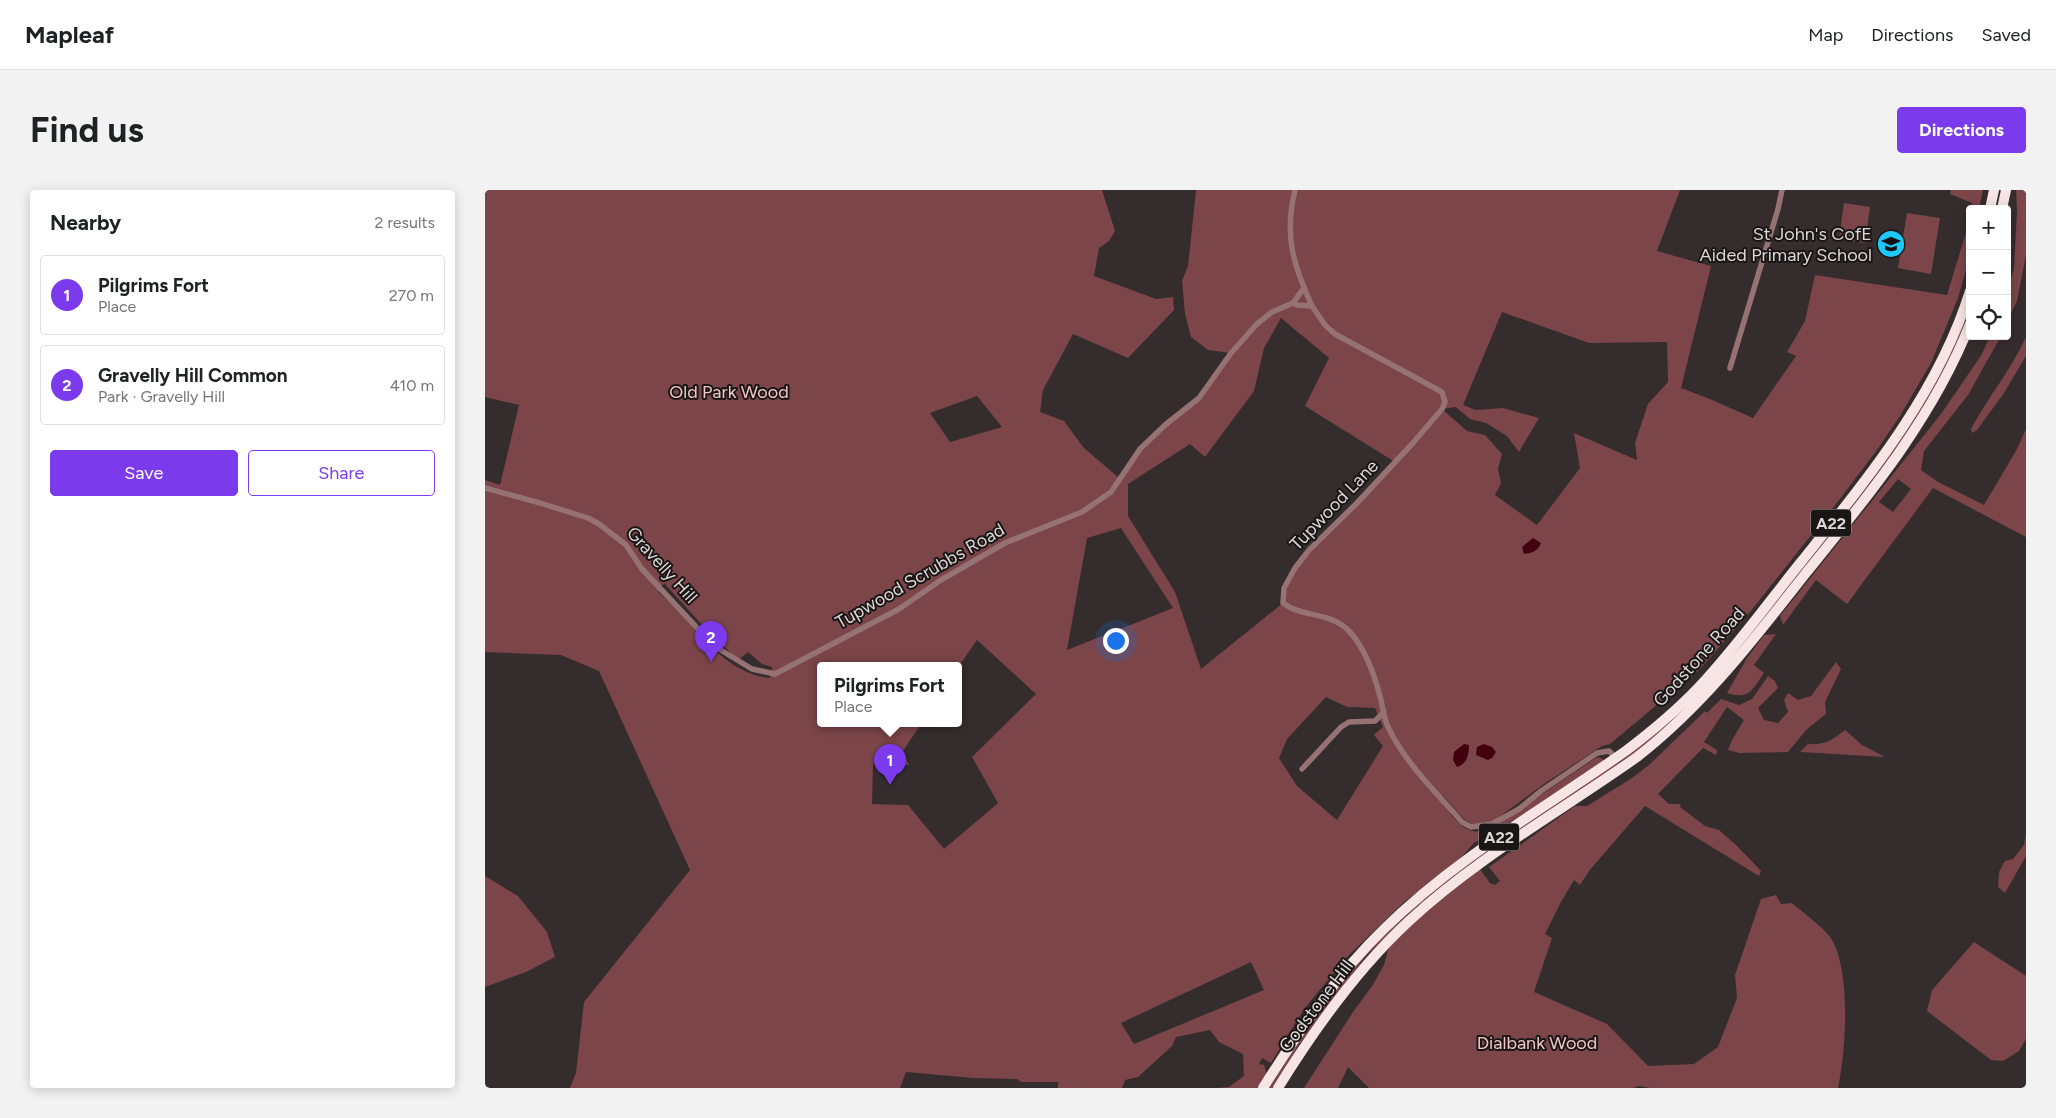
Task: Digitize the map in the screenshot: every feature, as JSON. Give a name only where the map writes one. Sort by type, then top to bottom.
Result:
[{"type":"highway","points":[[1991,205],[1994,190]]},
{"type":"highway","points":[[2003,205],[2006,190]]},
{"type":"highway","name":"Godstone Road","points":[[1356,958],[1400,913],[1440,879],[1616,758],[1653,729],[1699,687],[1734,646],[1862,484],[1919,401],[1955,331],[1968,295]]},
{"type":"highway","name":"Godstone Road","points":[[1385,946],[1408,921],[1476,866],[1637,757],[1662,738],[1701,700],[1738,660],[1904,448],[1930,407],[1966,333]]},
{"type":"highway","name":"Godstone Hill","points":[[1278,1088],[1302,1048],[1343,993],[1385,946]]},
{"type":"highway","name":"Godstone Hill","points":[[1263,1088],[1293,1040],[1338,978],[1356,958]]},
{"type":"street","name":"Tupwood Lane","points":[[1295,190],[1289,221],[1296,267],[1312,306],[1325,325],[1335,334],[1438,390],[1444,396],[1445,402],[1442,409],[1413,444],[1309,550],[1283,588],[1283,603],[1290,608],[1322,615],[1341,624],[1349,631],[1359,645],[1370,667],[1387,727],[1412,766],[1462,822],[1471,827],[1492,824],[1519,809],[1541,791],[1597,753],[1609,751],[1616,758]]},
{"type":"street","points":[[1730,368],[1782,190]]},
{"type":"street","points":[[1304,288],[1293,303],[1312,306]]},
{"type":"street","name":"Tupwood Scrubbs Road","points":[[775,674],[899,609],[941,580],[1005,543],[1083,512],[1111,492],[1139,449],[1199,398],[1231,353],[1257,324],[1272,312],[1293,303]]},
{"type":"street","name":"Gravelly Hill","points":[[485,488],[588,518],[599,524],[626,545],[643,568],[714,646],[752,669],[775,674]]},
{"type":"street","points":[[1302,769],[1341,727],[1349,722],[1375,721],[1383,712]]},
{"type":"green space","name":"Old Park Wood","points":[[485,190],[1102,190],[1115,231],[1109,241],[1099,248],[1094,276],[1156,299],[1173,297],[1174,310],[1128,358],[1073,334],[1043,390],[1040,412],[1064,421],[1084,448],[1119,478],[1140,449],[1200,398],[1230,353],[1208,350],[1191,337],[1185,314],[1182,281],[1188,266],[1196,190],[1680,190],[1657,251],[1711,266],[1681,388],[1753,418],[1796,356],[1787,352],[1805,321],[1815,275],[1947,295],[1966,232],[1966,270],[1958,298],[1931,363],[1900,416],[1877,450],[1750,612],[1701,668],[1610,744],[1602,746],[1544,784],[1492,822],[1472,824],[1464,819],[1443,796],[1442,803],[1459,823],[1469,830],[1481,831],[1496,825],[1594,759],[1598,757],[1603,759],[1603,763],[1550,799],[1474,843],[1455,864],[1404,902],[1348,956],[1304,1009],[1271,1063],[1262,1058],[1259,1064],[1264,1065],[1267,1075],[1259,1088],[1217,1088],[1229,1087],[1244,1076],[1243,1054],[1219,1042],[1210,1030],[1176,1037],[1172,1046],[1138,1077],[1125,1080],[1122,1088],[1058,1088],[1058,1082],[1021,1082],[1017,1079],[973,1078],[906,1072],[900,1088],[570,1088],[576,1073],[584,1002],[690,870],[599,671],[561,655],[485,652],[485,480],[500,485],[519,405],[485,397]],"holes":[[[1502,312],[1589,343],[1667,342],[1668,382],[1648,404],[1635,443],[1637,460],[1574,433],[1580,468],[1537,525],[1495,495],[1501,483],[1498,469],[1502,454],[1485,435],[1467,431],[1442,409],[1456,407],[1470,419],[1486,423],[1507,436],[1519,452],[1539,418],[1503,408],[1476,410],[1463,405]],[[1281,318],[1329,358],[1305,406],[1395,462],[1309,550],[1284,588],[1283,603],[1201,669],[1175,592],[1128,516],[1128,484],[1190,444],[1205,457],[1254,391],[1264,348]],[[977,396],[1002,427],[950,442],[930,413]],[[1121,528],[1173,608],[1067,650],[1087,538]],[[664,583],[737,661],[748,652],[762,664],[772,667],[770,678],[752,674],[736,667],[708,644],[658,592]],[[977,640],[1036,694],[972,757],[998,803],[944,849],[908,805],[872,804],[873,764],[909,765],[903,751],[919,727],[817,727],[817,662],[962,662]],[[1326,697],[1347,707],[1375,708],[1383,727],[1374,735],[1383,746],[1337,820],[1297,786],[1279,758],[1287,739]],[[1251,962],[1264,990],[1134,1044],[1121,1023]]]},
{"type":"green space","points":[[1951,190],[1983,190],[1980,205],[1972,205],[1972,203],[1950,194]]},
{"type":"green space","points":[[2016,190],[2026,190],[2026,255],[2017,301],[2011,314],[2011,279],[2014,268],[2017,210]]},
{"type":"green space","points":[[1844,203],[1870,207],[1865,243],[1839,239]]},
{"type":"green space","points":[[1907,213],[1940,218],[1931,274],[1898,268]]},
{"type":"green space","points":[[1966,310],[1966,322],[1945,370],[1903,441],[1743,647],[1687,709],[1645,745],[1418,906],[1365,957],[1298,1046],[1275,1088],[1269,1088],[1305,1030],[1340,983],[1364,955],[1432,890],[1677,714],[1896,443]]},
{"type":"green space","points":[[2026,337],[2026,356],[2004,393],[1977,430],[1972,433],[1971,429]]},
{"type":"green space","points":[[1988,340],[1999,340],[1968,395],[1924,451],[1921,470],[1938,482],[1984,505],[2017,449],[2026,429],[2026,537],[1933,488],[1847,604],[1816,580],[1783,625],[1780,616],[1941,414],[1982,354]],"holes":[[[1898,479],[1911,489],[1893,512],[1879,502]]]},
{"type":"green space","points":[[1776,634],[1754,665],[1764,673],[1753,689],[1741,695],[1727,693],[1747,658],[1764,635]]},
{"type":"green space","name":"Dialbank Wood","points":[[1836,662],[1841,669],[1825,702],[1826,714],[1807,729],[1788,752],[1740,753],[1728,750],[1744,720],[1727,707],[1704,742],[1717,750],[1716,755],[1703,748],[1658,794],[1669,804],[1681,804],[1680,807],[1705,826],[1719,830],[1761,871],[1759,876],[1645,806],[1589,871],[1580,885],[1574,880],[1545,934],[1552,938],[1534,992],[1607,1024],[1648,1066],[1694,1064],[1718,1047],[1737,998],[1735,975],[1761,899],[1776,895],[1781,904],[1792,903],[1825,931],[1832,940],[1838,954],[1844,992],[1845,1034],[1838,1088],[1650,1088],[1639,1086],[1633,1088],[1369,1088],[1348,1067],[1338,1088],[1304,1088],[1372,986],[1384,965],[1392,943],[1408,927],[1479,868],[1490,883],[1495,885],[1500,881],[1489,867],[1575,806],[1587,806],[1632,778],[1649,765],[1705,711],[1707,713],[1721,699],[1739,705],[1752,699],[1768,676],[1775,681],[1778,688],[1758,708],[1764,720],[1778,723],[1788,712],[1784,700],[1788,693],[1798,700],[1811,696]]},
{"type":"green space","points":[[1845,730],[1862,745],[1885,757],[1800,752],[1808,744],[1828,742]]},
{"type":"green space","points":[[2026,834],[2026,856],[2005,893],[1998,887],[1999,872],[2005,861],[2013,859],[2024,845]]},
{"type":"green space","points":[[485,876],[518,896],[547,932],[555,957],[526,972],[485,987]]},
{"type":"green space","points":[[1974,942],[2026,976],[2026,1039],[2019,1051],[2003,1061],[1991,1060],[1927,1011],[1932,990]]},
{"type":"shaded area","points":[[1533,538],[1541,543],[1540,546],[1530,553],[1524,554],[1522,547]]},
{"type":"shaded area","points":[[1464,744],[1469,745],[1468,756],[1463,764],[1457,767],[1453,760],[1454,752]]},
{"type":"shaded area","points":[[1484,744],[1492,747],[1496,752],[1488,760],[1476,755],[1477,747]]},
{"type":"place","name":"St John's CofE Aided Primary School","points":[[1891,244]]},
{"type":"place","name":"Gravelly Hill Common","points":[[711,662]]},
{"type":"place","name":"Pilgrims Fort","points":[[890,785]]}]
